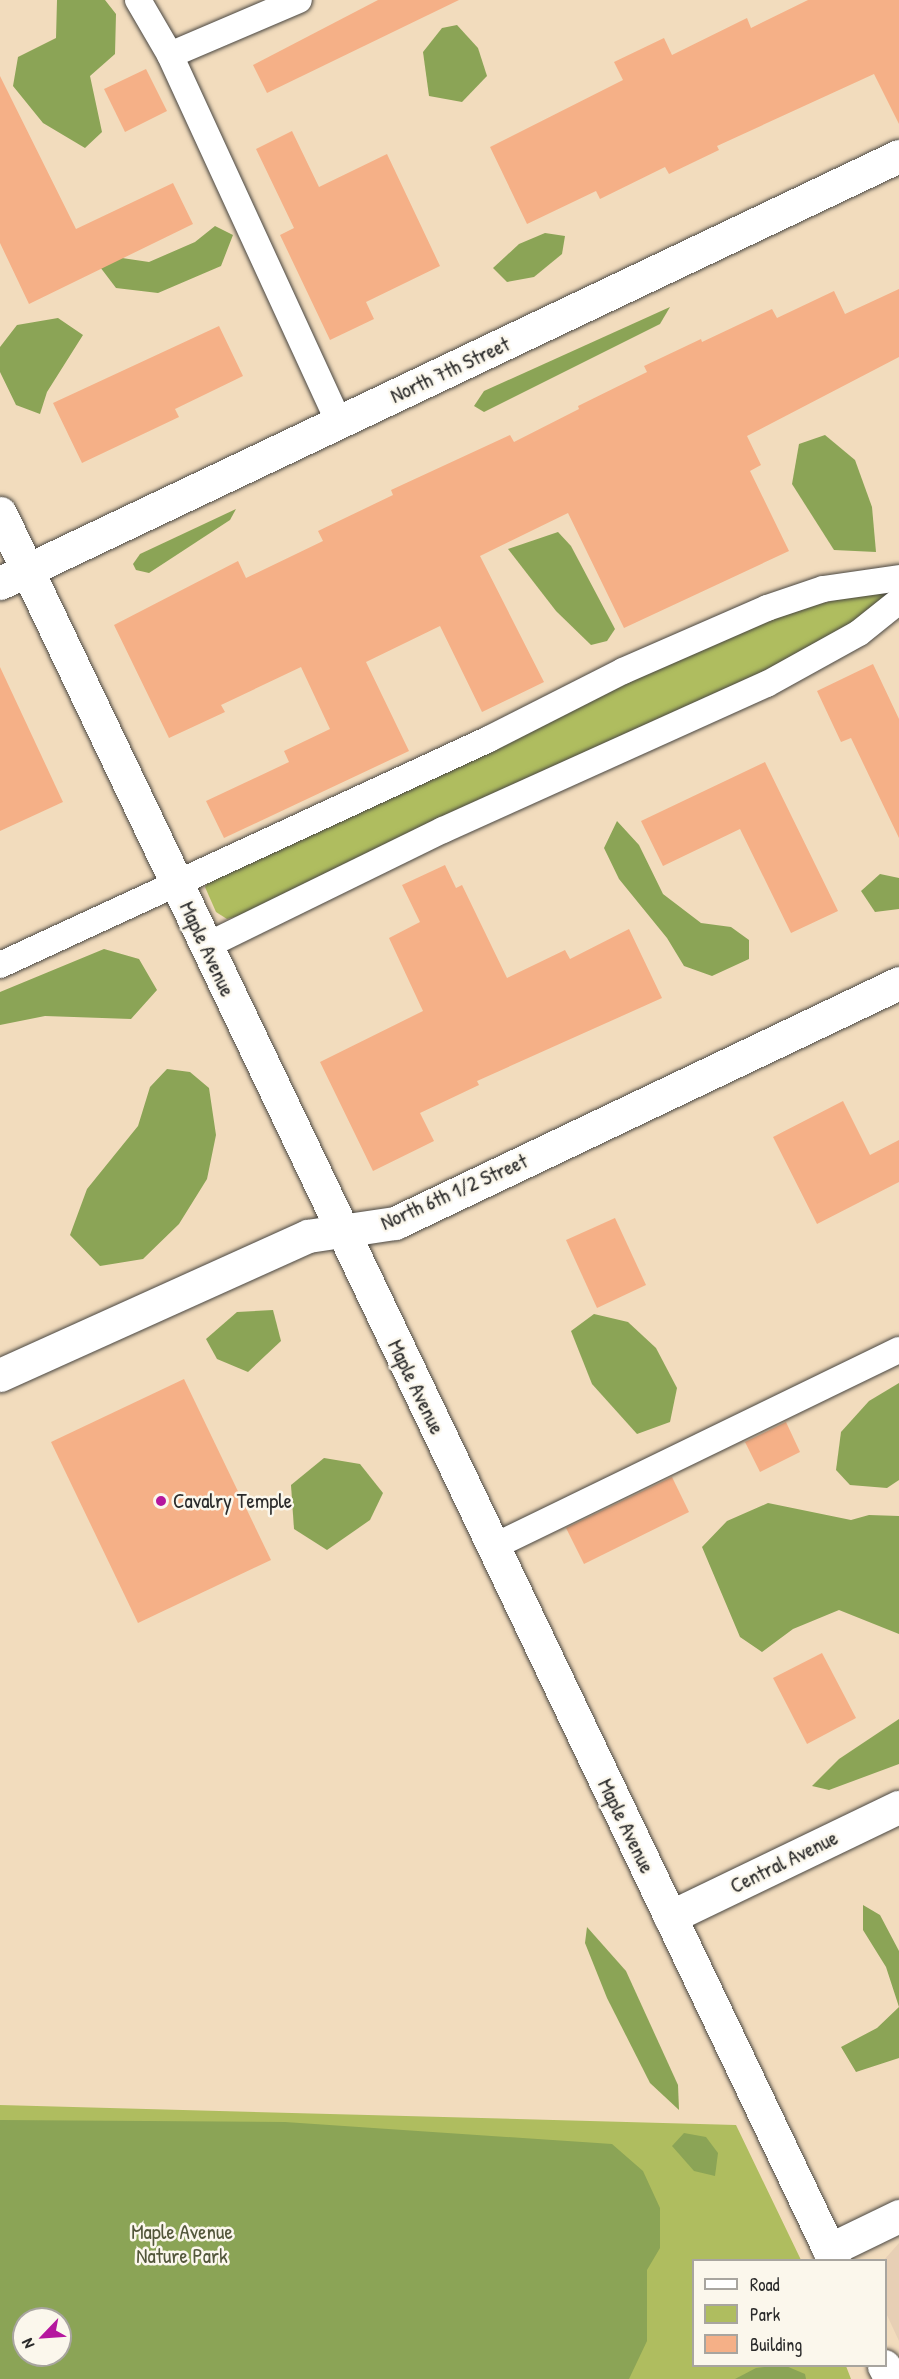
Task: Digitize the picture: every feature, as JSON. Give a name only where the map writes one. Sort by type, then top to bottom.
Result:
[{"type":"street","name":"North 7th Street","points":[[13,577],[899,156]]},
{"type":"street","name":"Maple Avenue","points":[[0,513],[13,577],[175,881],[832,2255]]},
{"type":"street","name":"North 6th 1/2 Street","points":[[0,1375],[308,1236],[394,1223],[899,983]]},
{"type":"street","name":"Central Avenue","points":[[670,1917],[899,1807]]},
{"type":"street","points":[[832,2255],[899,2216]]},
{"type":"lane","points":[[138,0],[170,55],[339,422]]},
{"type":"lane","points":[[170,55],[299,0]]},
{"type":"lane","points":[[0,964],[175,881],[489,739],[623,671],[767,608],[823,589],[899,578]]},
{"type":"lane","points":[[206,946],[443,830],[767,684],[859,633],[899,601]]},
{"type":"lane","points":[[493,1547],[899,1350]]},
{"type":"shaded area","points":[[899,2243],[899,2341],[887,2315],[887,2259],[885,2259]]},
{"type":"green space","points":[[57,0],[105,0],[116,14],[115,54],[90,76],[102,132],[85,148],[43,123],[13,86],[18,57],[56,38]]},
{"type":"green space","points":[[457,25],[478,48],[487,76],[462,102],[429,96],[423,52],[442,28]]},
{"type":"green space","points":[[215,226],[233,235],[221,266],[158,293],[116,288],[97,263],[122,258],[149,262],[195,242]]},
{"type":"green space","points":[[545,233],[565,236],[562,254],[534,277],[507,282],[493,268],[519,244]]},
{"type":"green space","points":[[670,307],[660,324],[484,412],[474,406],[484,391]]},
{"type":"green space","points":[[58,318],[83,335],[47,392],[40,414],[16,405],[0,372],[0,347],[17,325]]},
{"type":"green space","points":[[825,435],[855,460],[872,507],[876,552],[834,550],[792,484],[799,444]]},
{"type":"green space","points":[[236,509],[230,520],[149,573],[136,570],[133,564],[140,554]]},
{"type":"green space","points":[[558,532],[571,546],[615,629],[607,641],[591,645],[556,611],[508,549]]},
{"type":"green space","points":[[898,585],[836,636],[760,679],[248,913],[227,919],[216,912],[205,887],[212,877],[774,615]]},
{"type":"green space","points":[[617,821],[639,845],[663,894],[701,923],[731,927],[749,940],[749,959],[712,976],[684,966],[667,938],[619,879],[604,848]]},
{"type":"green space","points":[[880,874],[899,878],[899,909],[875,912],[861,891]]},
{"type":"green space","points":[[104,949],[139,959],[157,990],[131,1019],[45,1016],[0,1025],[0,992]]},
{"type":"green space","points":[[167,1069],[190,1072],[209,1088],[216,1135],[207,1179],[179,1224],[143,1259],[100,1266],[70,1235],[87,1189],[138,1126],[150,1087]]},
{"type":"green space","points":[[273,1310],[281,1341],[248,1372],[217,1359],[206,1339],[237,1312]]},
{"type":"green space","points":[[594,1314],[628,1322],[656,1348],[677,1388],[670,1422],[637,1434],[592,1384],[571,1331]]},
{"type":"green space","points":[[899,1383],[899,1480],[887,1488],[850,1485],[836,1470],[841,1432],[869,1401]]},
{"type":"green space","points":[[324,1458],[360,1464],[383,1493],[370,1520],[327,1550],[294,1529],[291,1485]]},
{"type":"green space","points":[[768,1503],[851,1520],[869,1515],[899,1516],[899,1634],[839,1610],[793,1629],[762,1652],[740,1637],[702,1547],[727,1521]]},
{"type":"green space","points":[[899,1719],[899,1764],[829,1790],[812,1786],[839,1759]]},
{"type":"green space","points":[[863,1905],[880,1915],[899,1951],[899,2007],[886,1967],[863,1930]]},
{"type":"green space","points":[[587,1927],[626,1971],[678,2085],[679,2110],[650,2083],[607,1998],[585,1943]]},
{"type":"green space","points":[[899,2007],[899,2058],[856,2072],[841,2047],[877,2028]]},
{"type":"green space","name":"Maple Avenue Nature Park","points":[[0,2105],[736,2125],[801,2259],[692,2259],[692,2367],[846,2367],[851,2379],[0,2379]]},
{"type":"green space","name":"Maple Avenue Nature Park","points":[[0,2120],[285,2122],[612,2144],[643,2171],[660,2208],[660,2248],[647,2270],[647,2341],[629,2379],[0,2379]]},
{"type":"green space","points":[[684,2133],[706,2137],[718,2153],[715,2176],[694,2171],[672,2146]]},
{"type":"green space","points":[[788,2367],[805,2374],[806,2379],[735,2379],[756,2368]]},
{"type":"building","points":[[378,0],[459,0],[267,93],[253,65]]},
{"type":"building","points":[[808,0],[899,0],[899,124],[874,74],[717,146],[719,150],[669,174],[665,167],[600,199],[596,191],[527,224],[490,147],[623,80],[614,62],[664,38],[672,55],[747,18],[751,28]]},
{"type":"building","points":[[146,69],[167,111],[125,132],[104,89]]},
{"type":"building","points":[[0,76],[76,229],[173,183],[193,224],[29,304],[0,243]]},
{"type":"building","points":[[292,131],[319,187],[387,154],[440,266],[366,302],[374,319],[330,340],[280,235],[294,228],[256,149]]},
{"type":"building","points":[[899,289],[899,357],[747,436],[761,465],[750,471],[789,551],[624,628],[568,513],[480,556],[544,682],[482,712],[440,626],[366,662],[409,751],[224,838],[206,801],[289,762],[284,751],[330,729],[301,667],[221,705],[225,712],[169,738],[114,625],[238,561],[246,578],[323,541],[318,531],[393,495],[391,490],[510,435],[514,442],[579,409],[578,406],[647,372],[644,366],[701,339],[702,342],[772,309],[777,318],[834,291],[845,314]]},
{"type":"building","points":[[219,326],[243,376],[175,409],[179,417],[82,463],[53,403]]},
{"type":"building","points":[[873,664],[899,719],[899,838],[851,738],[841,742],[817,691]]},
{"type":"building","points":[[0,667],[63,802],[0,831]]},
{"type":"building","points":[[765,762],[838,911],[791,933],[740,829],[663,866],[641,821]]},
{"type":"building","points":[[445,865],[456,888],[462,885],[507,978],[565,950],[570,959],[629,929],[662,998],[477,1081],[479,1085],[420,1113],[434,1141],[373,1171],[320,1062],[423,1011],[389,938],[420,922],[402,885]]},
{"type":"building","points":[[843,1101],[870,1155],[899,1140],[899,1182],[817,1224],[773,1137]]},
{"type":"building","points":[[615,1218],[646,1285],[597,1308],[566,1240]]},
{"type":"building","name":"Cavalry Temple","points":[[184,1379],[271,1560],[138,1623],[51,1442]]},
{"type":"building","points":[[786,1422],[800,1452],[760,1472],[745,1442]]},
{"type":"building","points":[[672,1477],[689,1512],[584,1564],[566,1528]]},
{"type":"building","points":[[822,1653],[856,1718],[807,1744],[773,1678]]},
{"type":"place","name":"Cavalry Temple","points":[[161,1501]]}]
